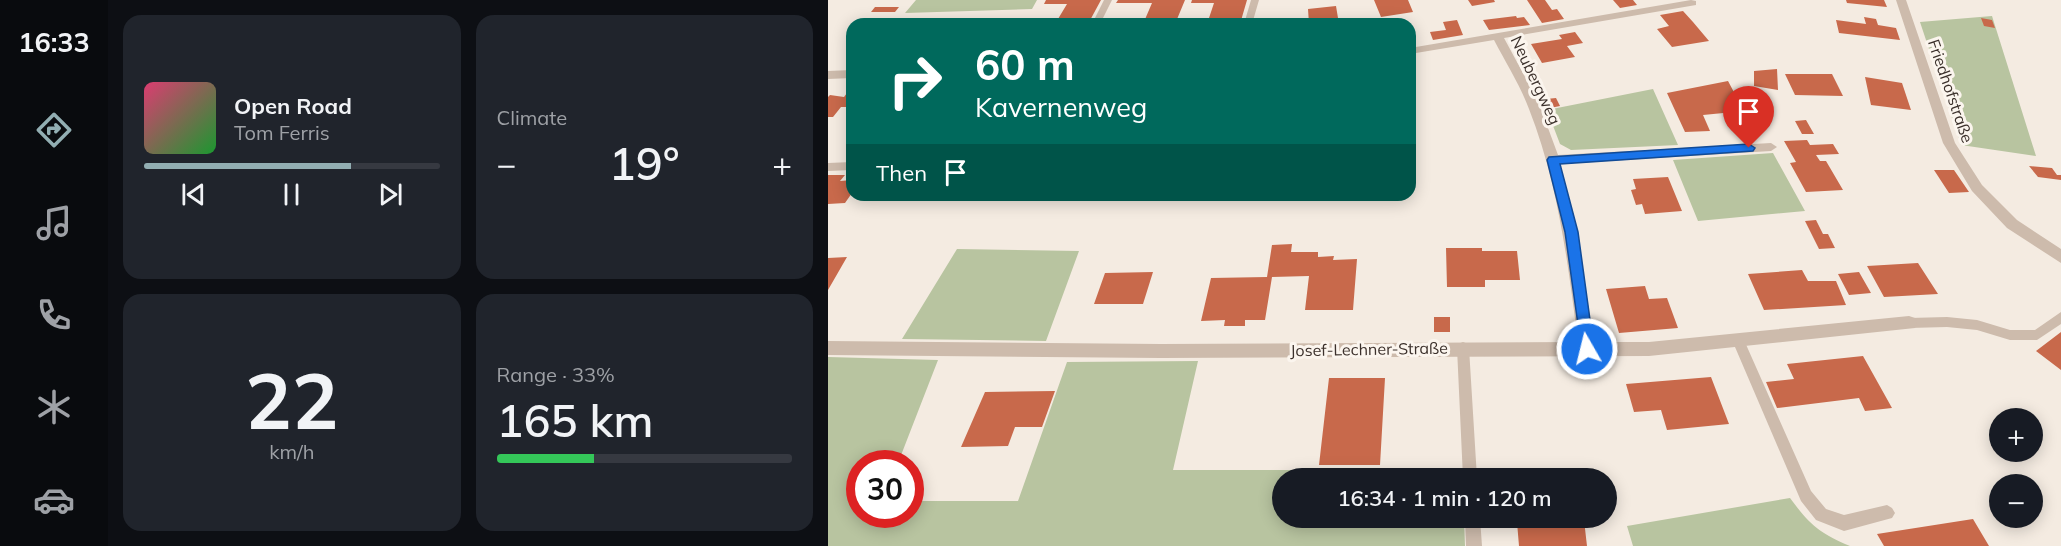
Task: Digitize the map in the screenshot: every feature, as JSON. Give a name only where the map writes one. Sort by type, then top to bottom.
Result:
[{"type":"street","name":"Friedhofstraße","points":[[1901,0],[1949,144],[1977,188],[2012,224],[2061,257]]},
{"type":"street","points":[[1416,50],[1692,3]]},
{"type":"street","name":"Neubergweg","points":[[1497,36],[1535,108],[1553,160],[1571,232],[1587,349]]},
{"type":"street","points":[[828,75],[846,74]]},
{"type":"street","points":[[1553,160],[1771,147]]},
{"type":"street","name":"Josef-Lechner-Straße","points":[[828,348],[1161,351],[1649,349],[1909,323]]},
{"type":"lane","points":[[1099,18],[1108,0]]},
{"type":"lane","points":[[1250,18],[1255,0]]},
{"type":"lane","points":[[828,167],[846,166]]},
{"type":"lane","points":[[1909,323],[1947,322],[1977,325],[2010,335],[2037,335],[2061,317]]},
{"type":"lane","points":[[1738,340],[1806,496],[1821,514],[1844,523],[1887,513]]},
{"type":"lane","points":[[1463,348],[1469,468]]},
{"type":"lane","points":[[1473,528],[1474,546]]},
{"type":"green space","points":[[916,0],[1037,0],[1032,9],[905,13]]},
{"type":"green space","points":[[1992,16],[2036,156],[1961,145],[1920,22]]},
{"type":"green space","points":[[1653,89],[1678,145],[1571,150],[1560,144],[1547,110]]},
{"type":"green space","points":[[1773,153],[1805,211],[1698,221],[1673,160]]},
{"type":"green space","points":[[957,249],[1079,251],[1046,341],[902,339]]},
{"type":"green space","points":[[828,357],[938,360],[903,450],[846,450],[846,528],[924,528],[924,501],[1018,501],[1067,362],[1198,361],[1173,470],[1272,470],[1272,528],[1464,528],[1465,546],[828,546]]},
{"type":"green space","points":[[1790,498],[1816,527],[1830,537],[1850,546],[1633,546],[1627,526]]},
{"type":"building","points":[[1046,0],[1101,0],[1091,18],[1059,18],[1067,4],[1044,4]]},
{"type":"building","points":[[1118,0],[1185,0],[1178,18],[1146,18],[1152,3],[1116,3]]},
{"type":"building","points":[[1192,0],[1247,0],[1242,18],[1209,18],[1214,3],[1191,3]]},
{"type":"building","points":[[1374,0],[1408,0],[1413,12],[1381,17]]},
{"type":"building","points":[[1468,0],[1494,0],[1495,2],[1472,6]]},
{"type":"building","points":[[1527,0],[1545,0],[1552,10],[1557,9],[1564,19],[1542,23]]},
{"type":"building","points":[[1613,0],[1633,0],[1637,5],[1620,8]]},
{"type":"building","points":[[1846,0],[1884,0],[1887,7],[1847,3]]},
{"type":"building","points":[[1336,6],[1338,18],[1309,18],[1308,9]]},
{"type":"building","points":[[875,7],[899,7],[895,12],[871,12]]},
{"type":"building","points":[[1683,11],[1709,41],[1672,47],[1657,29],[1669,26],[1660,15]]},
{"type":"building","points":[[1516,16],[1517,18],[1524,17],[1530,25],[1489,30],[1483,20]]},
{"type":"building","points":[[1864,17],[1876,19],[1878,25],[1896,28],[1900,40],[1839,33],[1836,20],[1866,24]]},
{"type":"building","points":[[1981,18],[1992,20],[1995,28],[1984,26]]},
{"type":"building","points":[[1457,20],[1463,35],[1433,40],[1430,32],[1446,30],[1443,22]]},
{"type":"building","points":[[1575,32],[1583,43],[1567,46],[1575,57],[1542,63],[1531,44],[1562,39],[1559,35]]},
{"type":"building","points":[[1777,69],[1778,90],[1754,86],[1754,71]]},
{"type":"building","points":[[1785,74],[1832,74],[1843,96],[1795,95]]},
{"type":"building","points":[[1865,77],[1902,83],[1911,110],[1871,105]]},
{"type":"building","points":[[1728,81],[1744,111],[1703,115],[1710,131],[1685,132],[1667,93]]},
{"type":"building","points":[[846,94],[846,107],[841,107],[833,117],[828,117],[828,97],[830,95],[844,97]]},
{"type":"building","points":[[1556,98],[1560,106],[1550,108],[1546,99]]},
{"type":"building","points":[[1806,120],[1814,134],[1802,134],[1795,121]]},
{"type":"building","points":[[1807,140],[1810,145],[1833,144],[1839,154],[1816,155],[1820,161],[1826,161],[1843,190],[1806,192],[1790,163],[1796,162],[1784,141]]},
{"type":"building","points":[[2029,166],[2052,168],[2057,175],[2061,175],[2061,180],[2038,177]]},
{"type":"building","points":[[1934,170],[1954,170],[1969,192],[1949,193]]},
{"type":"building","points":[[828,175],[845,175],[840,181],[846,180],[846,201],[828,204]]},
{"type":"building","points":[[1668,177],[1682,211],[1645,214],[1642,204],[1636,205],[1631,190],[1636,189],[1633,179]]},
{"type":"building","points":[[1816,220],[1823,234],[1828,234],[1835,248],[1819,249],[1805,221]]},
{"type":"building","points":[[1292,244],[1291,252],[1318,252],[1318,257],[1334,256],[1333,260],[1357,259],[1353,310],[1305,310],[1309,276],[1272,277],[1265,320],[1245,320],[1245,326],[1224,326],[1225,320],[1201,321],[1211,278],[1267,277],[1272,245]]},
{"type":"building","points":[[1446,248],[1517,251],[1520,280],[1485,280],[1485,287],[1447,287]]},
{"type":"building","points":[[847,257],[828,290],[828,258]]},
{"type":"building","points":[[1918,263],[1938,294],[1884,297],[1867,266]]},
{"type":"building","points":[[1802,270],[1808,281],[1836,281],[1846,305],[1764,310],[1748,274]]},
{"type":"building","points":[[1153,272],[1143,304],[1094,304],[1105,273]]},
{"type":"building","points":[[1859,272],[1871,293],[1849,295],[1838,274]]},
{"type":"building","points":[[1645,286],[1649,299],[1667,298],[1678,328],[1619,333],[1606,289]]},
{"type":"building","points":[[1434,317],[1450,317],[1450,332],[1434,332]]},
{"type":"building","points":[[2061,332],[2061,370],[2036,351]]},
{"type":"building","points":[[1863,356],[1892,408],[1865,411],[1859,398],[1777,408],[1766,382],[1794,379],[1787,364]]},
{"type":"building","points":[[1711,377],[1729,424],[1667,430],[1661,410],[1634,412],[1626,384]]},
{"type":"building","points":[[1329,378],[1385,378],[1380,465],[1319,465]]},
{"type":"building","points":[[1055,391],[1042,427],[1015,427],[1008,446],[961,447],[985,392]]},
{"type":"building","points":[[1973,519],[1989,546],[1884,546],[1877,534]]},
{"type":"building","points":[[1518,528],[1585,528],[1587,546],[1519,546]]},
{"type":"route","points":[[1587,349],[1571,232],[1553,160],[1749,148]]}]
